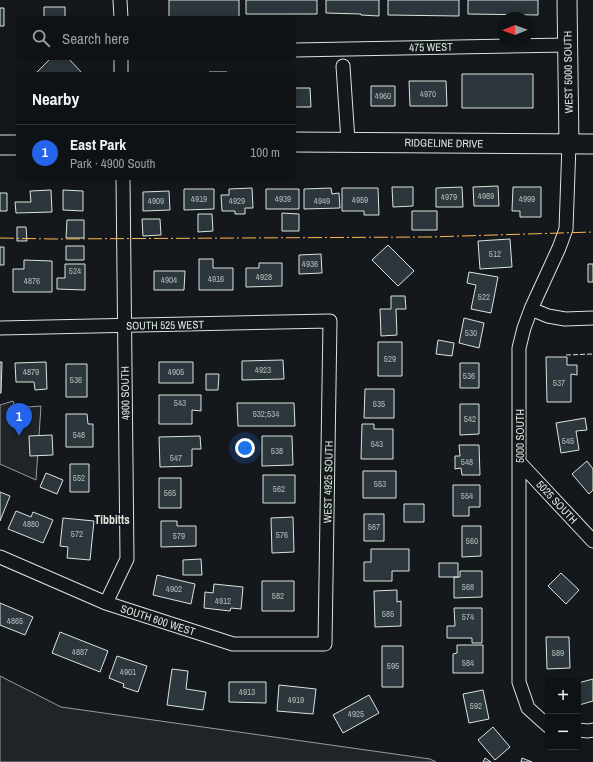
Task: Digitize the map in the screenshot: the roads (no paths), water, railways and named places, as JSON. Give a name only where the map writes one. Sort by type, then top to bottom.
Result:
[{"type":"street","points":[[120,0],[121,16]]},
{"type":"street","name":"WEST 5000 SOUTH","points":[[567,0],[568,144]]},
{"type":"street","name":"475 WEST","points":[[296,50],[568,45]]},
{"type":"street","points":[[121,60],[121,72]]},
{"type":"street","points":[[343,66],[348,141]]},
{"type":"street","name":"RIDGELINE DRIVE","points":[[296,142],[348,141],[593,144]]},
{"type":"street","name":"5000 SOUTH","points":[[545,723],[528,708],[519,682],[519,348],[524,328],[531,310],[566,229],[568,144]]},
{"type":"street","points":[[0,145],[16,145]]},
{"type":"street","name":"4900 SOUTH","points":[[106,603],[127,559],[123,180]]},
{"type":"street","points":[[531,310],[548,316],[565,319],[593,318]]},
{"type":"street","name":"SOUTH 525 WEST","points":[[0,328],[330,321]]},
{"type":"street","name":"WEST 4925 SOUTH","points":[[325,644],[330,321]]},
{"type":"street","name":"5025 SOUTH","points":[[520,463],[593,541]]},
{"type":"street","name":"SOUTH 600 WEST","points":[[0,557],[106,603],[233,644],[325,644]]},
{"type":"street","points":[[581,730],[593,730]]},
{"type":"place","name":"East Park","points":[[19,436]]},
{"type":"district","name":"Tibbitts","points":[[112,520]]}]
